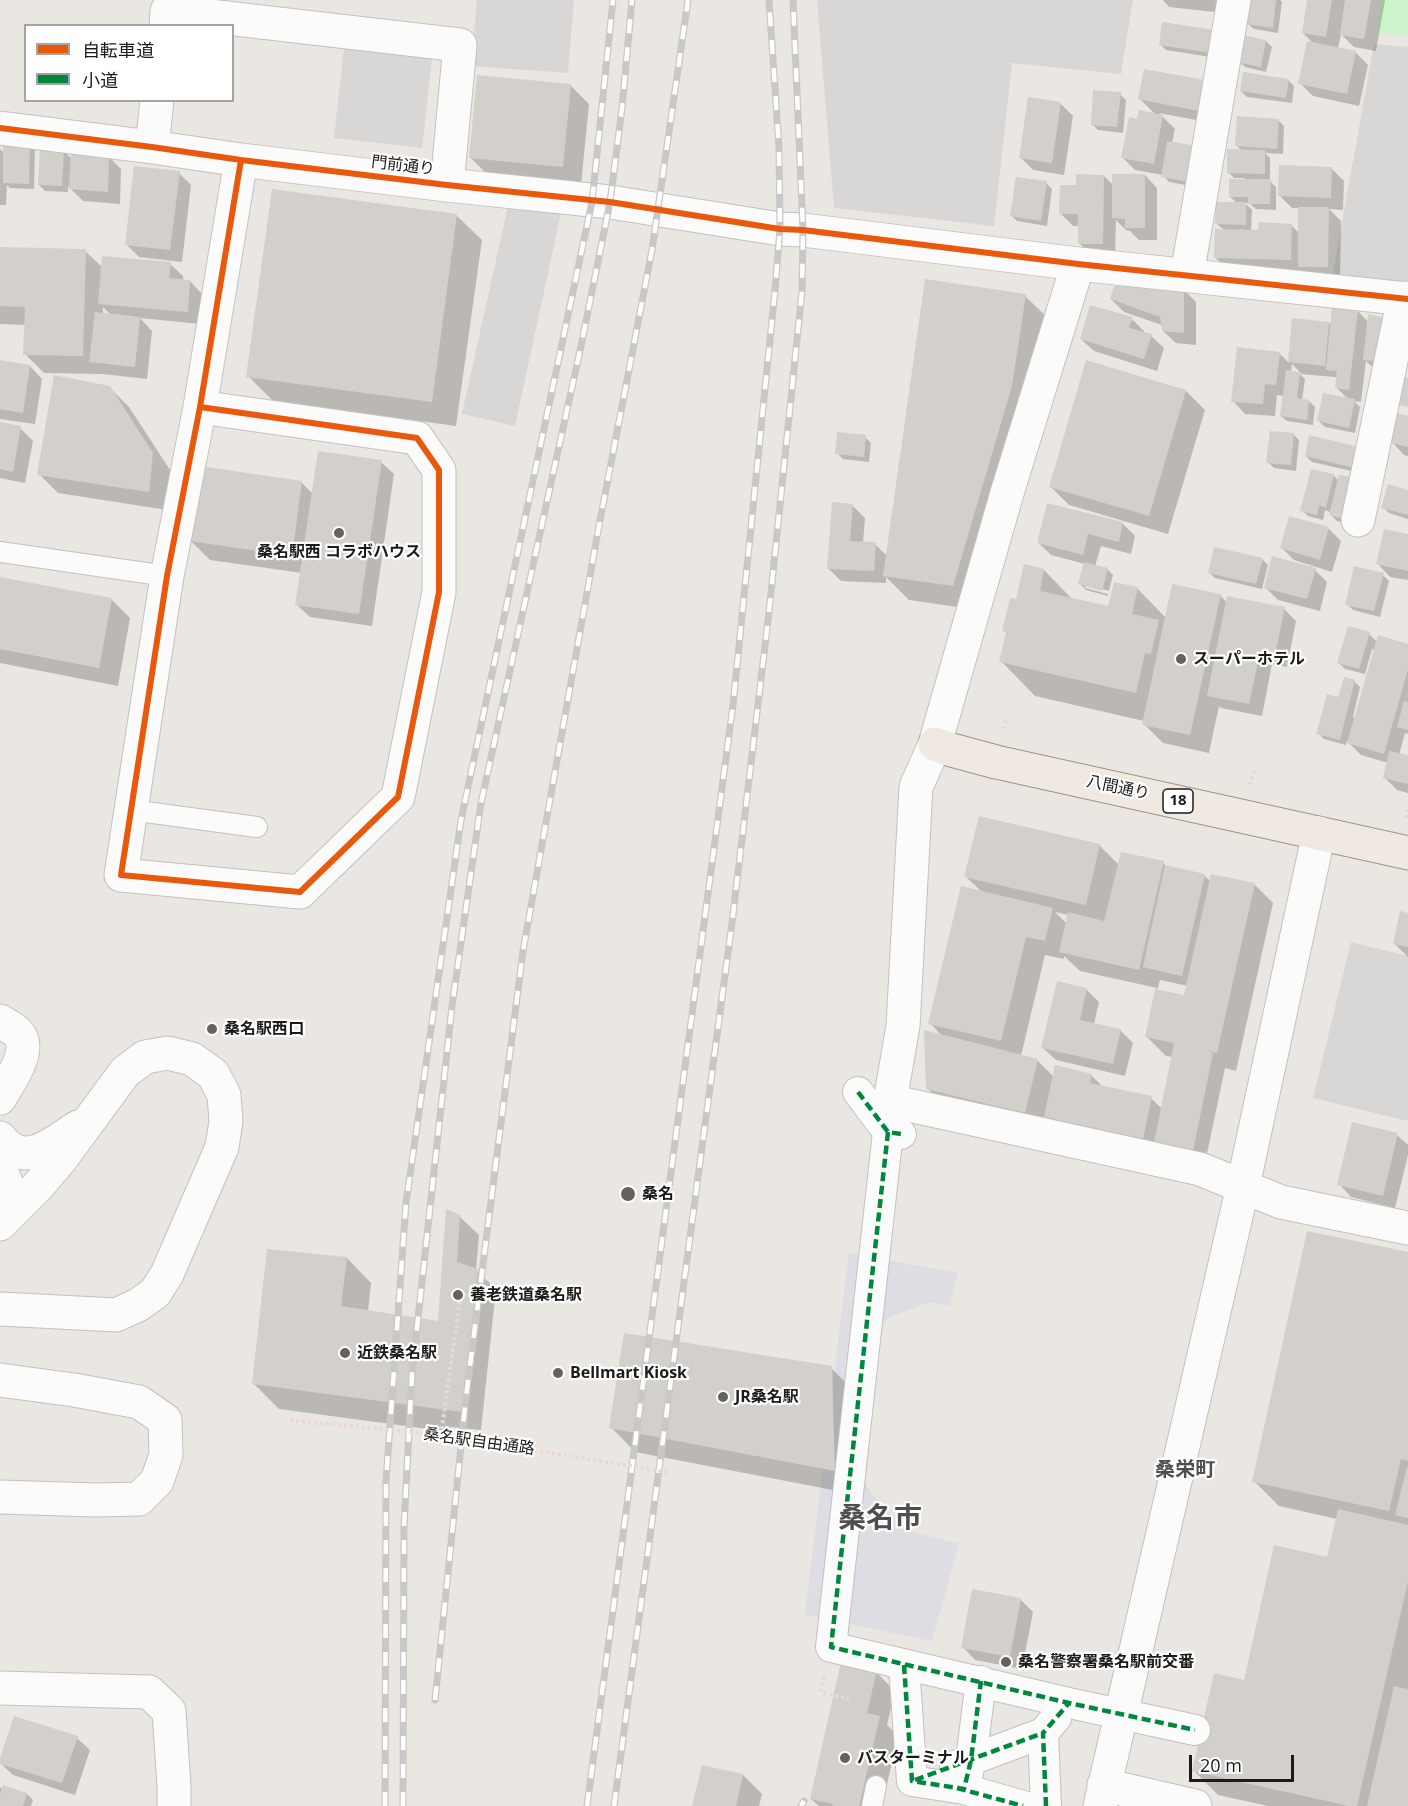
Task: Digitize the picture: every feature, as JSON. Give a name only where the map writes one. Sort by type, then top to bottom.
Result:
[{"type":"main road","name":"八間通り","points":[[935,744],[996,762],[1408,853]]},
{"type":"street","points":[[1187,274],[1234,0]]},
{"type":"street","points":[[165,24],[167,11],[460,45],[447,185]]},
{"type":"street","points":[[152,147],[157,102]]},
{"type":"street","name":"門前通り","points":[[0,128],[447,185],[610,202],[780,229],[1406,299]]},
{"type":"street","points":[[200,407],[417,438],[439,470],[439,592],[398,797],[300,892],[121,875],[167,576],[200,407],[241,160]]},
{"type":"street","points":[[1078,264],[1007,493],[935,744],[916,787],[903,1026],[890,1101],[1200,1169],[1281,1202],[1408,1228]]},
{"type":"street","points":[[1358,520],[1406,299]]},
{"type":"street","points":[[1195,1806],[1102,1796],[1243,1185],[1319,833]]},
{"type":"street","points":[[0,1021],[18,1033],[22,1044],[22,1058],[0,1098]]},
{"type":"street","points":[[0,1224],[54,1168],[125,1072],[145,1057],[168,1053],[192,1059],[213,1074],[224,1095],[226,1121],[222,1147],[167,1274],[155,1293],[138,1305],[116,1315],[7,1302]]},
{"type":"street","points":[[858,1092],[895,1133],[831,1647],[1069,1703],[1196,1730]]},
{"type":"street","points":[[0,1138],[15,1152],[30,1154],[45,1148],[88,1121]]},
{"type":"street","points":[[0,1171],[7,1182],[6,1201],[0,1216]]},
{"type":"street","points":[[0,1380],[140,1402],[165,1420],[166,1455],[157,1481],[140,1499],[0,1497]]},
{"type":"street","points":[[904,1665],[912,1781]]},
{"type":"street","points":[[964,1789],[971,1760],[981,1681]]},
{"type":"street","points":[[0,1688],[149,1692],[170,1711],[174,1806]]},
{"type":"street","points":[[912,1781],[1043,1733],[1069,1703]]},
{"type":"street","points":[[1043,1733],[1046,1806]]},
{"type":"street","points":[[912,1781],[964,1789],[1023,1806]]},
{"type":"lane","points":[[0,552],[167,576]]},
{"type":"lane","points":[[131,810],[257,827]]},
{"type":"lane","points":[[872,1806],[876,1786]]},
{"type":"path","points":[[441,1435],[461,1292]]},
{"type":"green space","points":[[1381,0],[1408,0],[1408,36],[1377,32]]},
{"type":"shaded area","points":[[477,0],[574,0],[568,73],[471,66]]},
{"type":"shaded area","points":[[817,0],[1133,0],[1121,74],[1012,63],[994,226],[834,208]]},
{"type":"shaded area","points":[[1374,44],[1408,47],[1408,284],[1332,278]]},
{"type":"shaded area","points":[[344,48],[432,58],[422,148],[334,138]]},
{"type":"shaded area","points":[[509,201],[561,213],[515,426],[462,414]]},
{"type":"shaded area","points":[[1351,942],[1408,956],[1408,1121],[1313,1098]]},
{"type":"shaded area","points":[[849,1253],[958,1273],[949,1306],[930,1302],[890,1317],[857,1346],[846,1442],[868,1489],[905,1530],[959,1544],[932,1641],[805,1615]]},
{"type":"building","points":[[1249,0],[1276,0],[1273,28],[1246,24]]},
{"type":"building","points":[[1307,0],[1332,0],[1326,37],[1302,33]]},
{"type":"building","points":[[1345,0],[1371,0],[1364,39],[1340,35]]},
{"type":"building","points":[[1162,22],[1215,30],[1211,53],[1159,45]]},
{"type":"building","points":[[1243,35],[1266,40],[1261,67],[1237,62]]},
{"type":"building","points":[[1307,41],[1356,51],[1347,94],[1298,84]]},
{"type":"building","points":[[1144,69],[1205,80],[1199,111],[1138,99]]},
{"type":"building","points":[[1243,72],[1289,79],[1286,98],[1240,91]]},
{"type":"building","points":[[477,75],[571,84],[563,167],[469,158]]},
{"type":"building","points":[[1093,90],[1121,92],[1117,127],[1091,125]]},
{"type":"building","points":[[1028,97],[1061,102],[1052,163],[1019,158]]},
{"type":"building","points":[[1139,110],[1163,115],[1154,164],[1121,158],[1129,117],[1137,119]]},
{"type":"building","points":[[1237,116],[1279,119],[1277,149],[1235,146]]},
{"type":"building","points":[[3,141],[30,142],[29,184],[3,183]]},
{"type":"building","points":[[1167,141],[1197,146],[1191,182],[1161,177]]},
{"type":"building","points":[[40,148],[64,149],[62,186],[38,185]]},
{"type":"building","points":[[1227,149],[1265,150],[1265,174],[1227,173]]},
{"type":"building","points":[[71,153],[109,155],[108,192],[69,189]]},
{"type":"building","points":[[1279,165],[1332,167],[1331,198],[1278,196]]},
{"type":"building","points":[[134,166],[180,171],[170,250],[125,245]]},
{"type":"building","points":[[1076,174],[1104,175],[1103,244],[1078,244],[1078,214],[1059,214],[1060,185],[1076,185]]},
{"type":"building","points":[[1112,174],[1145,174],[1145,228],[1125,228],[1125,219],[1112,218]]},
{"type":"building","points":[[1016,177],[1047,181],[1041,221],[1010,216]]},
{"type":"building","points":[[1229,179],[1271,179],[1270,204],[1248,204],[1248,197],[1229,197]]},
{"type":"building","points":[[272,189],[457,214],[432,402],[246,377]]},
{"type":"building","points":[[1216,202],[1246,202],[1246,225],[1215,224]]},
{"type":"building","points":[[1298,207],[1329,207],[1328,267],[1298,267]]},
{"type":"building","points":[[1259,222],[1292,224],[1291,260],[1214,258],[1215,229],[1258,230]]},
{"type":"building","points":[[0,247],[86,249],[83,356],[23,355],[25,307],[0,306]]},
{"type":"building","points":[[102,256],[171,262],[169,278],[190,280],[188,312],[98,304]]},
{"type":"building","points":[[925,279],[1026,294],[1012,386],[953,586],[883,576]]},
{"type":"building","points":[[1114,286],[1184,288],[1184,333],[1162,331],[1160,317],[1110,299]]},
{"type":"building","points":[[1090,305],[1133,317],[1129,328],[1152,334],[1144,359],[1080,339]]},
{"type":"building","points":[[1332,306],[1358,309],[1349,390],[1335,388],[1337,371],[1326,370]]},
{"type":"building","points":[[95,312],[140,317],[135,367],[89,362]]},
{"type":"building","points":[[1368,314],[1382,317],[1378,361],[1363,360]]},
{"type":"building","points":[[1292,318],[1329,322],[1325,366],[1288,362]]},
{"type":"building","points":[[1237,347],[1280,352],[1276,385],[1265,384],[1263,404],[1231,402]]},
{"type":"building","points":[[0,360],[30,365],[23,413],[0,409]]},
{"type":"building","points":[[1086,360],[1186,390],[1149,516],[1049,487]]},
{"type":"building","points":[[1286,370],[1300,372],[1297,398],[1309,400],[1307,420],[1280,416]]},
{"type":"building","points":[[54,375],[110,386],[153,453],[149,492],[37,475]]},
{"type":"building","points":[[1405,377],[1408,378],[1408,407],[1399,405]]},
{"type":"building","points":[[1323,393],[1355,399],[1349,428],[1317,421]]},
{"type":"building","points":[[1396,413],[1408,416],[1408,447],[1390,443]]},
{"type":"building","points":[[0,422],[21,426],[13,472],[0,469]]},
{"type":"building","points":[[1270,431],[1294,433],[1291,465],[1266,463]]},
{"type":"building","points":[[837,432],[866,435],[864,457],[835,454]]},
{"type":"building","points":[[1309,435],[1359,447],[1354,468],[1305,456]]},
{"type":"building","name":"桑名駅西 コラボハウス","points":[[318,451],[382,460],[359,614],[295,605]]},
{"type":"building","points":[[200,466],[302,481],[292,556],[190,541]]},
{"type":"building","points":[[1311,469],[1334,474],[1326,508],[1319,505],[1317,515],[1300,511]]},
{"type":"building","points":[[1339,475],[1355,478],[1344,519],[1329,515]]},
{"type":"building","points":[[1388,484],[1408,490],[1408,515],[1381,508]]},
{"type":"building","points":[[832,502],[853,504],[850,541],[876,542],[874,571],[827,569]]},
{"type":"building","points":[[1047,503],[1123,522],[1119,542],[1088,534],[1083,555],[1037,543]]},
{"type":"building","points":[[1289,516],[1329,527],[1320,560],[1280,548]]},
{"type":"building","points":[[1384,529],[1408,534],[1408,571],[1376,564]]},
{"type":"building","points":[[1214,547],[1263,558],[1256,584],[1208,573]]},
{"type":"building","points":[[1272,556],[1316,568],[1307,599],[1264,588]]},
{"type":"building","points":[[1084,562],[1108,568],[1102,591],[1078,584]]},
{"type":"building","points":[[1024,564],[1044,569],[1040,591],[1108,606],[1114,582],[1138,587],[1132,614],[1159,620],[1151,654],[1145,653],[1136,693],[999,662],[1006,632],[1002,631],[1010,598],[1016,599]]},
{"type":"building","points":[[1354,566],[1384,573],[1374,611],[1345,605]]},
{"type":"building","points":[[0,577],[112,598],[99,668],[0,649]]},
{"type":"building","name":"スーパーホテル","points":[[1172,584],[1221,594],[1190,735],[1142,725]]},
{"type":"building","points":[[1227,596],[1285,607],[1275,655],[1260,652],[1249,704],[1207,696]]},
{"type":"building","points":[[1348,626],[1370,632],[1359,669],[1337,663]]},
{"type":"building","points":[[1378,635],[1408,644],[1408,669],[1384,754],[1347,743]]},
{"type":"building","points":[[1344,677],[1355,680],[1340,740],[1316,734],[1327,694],[1338,697]]},
{"type":"building","points":[[1404,701],[1408,702],[1408,730],[1397,727]]},
{"type":"building","points":[[1389,751],[1408,755],[1408,784],[1383,778]]},
{"type":"building","points":[[979,816],[1100,844],[1086,905],[964,877]]},
{"type":"building","points":[[1121,852],[1164,861],[1139,970],[1059,952],[1068,912],[1104,921]]},
{"type":"building","points":[[1165,865],[1205,874],[1182,976],[1143,967]]},
{"type":"building","points":[[1211,874],[1255,883],[1217,1053],[1206,1050],[1213,1053],[1193,1151],[1154,1143],[1174,1043],[1145,1037],[1155,989],[1184,995]]},
{"type":"building","points":[[961,886],[1053,908],[1045,941],[1026,937],[1001,1041],[928,1024]]},
{"type":"building","points":[[1400,911],[1408,913],[1408,947],[1393,944]]},
{"type":"building","points":[[1057,981],[1087,988],[1080,1020],[1121,1029],[1113,1064],[1041,1048]]},
{"type":"building","points":[[924,1030],[1038,1059],[1025,1113],[926,1089]]},
{"type":"building","points":[[1055,1065],[1092,1074],[1090,1083],[1152,1096],[1143,1139],[1044,1117]]},
{"type":"building","points":[[1352,1122],[1398,1133],[1383,1196],[1337,1185]]},
{"type":"building","name":"近鉄桑名駅","points":[[446,1209],[460,1215],[457,1262],[478,1269],[462,1412],[252,1384],[267,1249],[347,1257],[341,1306],[438,1321]]},
{"type":"building","points":[[1307,1231],[1408,1252],[1408,1461],[1401,1459],[1389,1511],[1252,1482]]},
{"type":"building","name":"JR桑名駅","points":[[624,1333],[832,1366],[835,1471],[609,1428]]},
{"type":"building","points":[[1408,1467],[1408,1518],[1395,1515]]},
{"type":"building","points":[[1338,1509],[1408,1525],[1408,1581],[1357,1806],[1192,1771],[1214,1673],[1244,1680],[1274,1545],[1327,1557]]},
{"type":"building","points":[[972,1589],[1021,1598],[1010,1657],[961,1648]]},
{"type":"building","name":"バスターミナル","points":[[841,1662],[877,1670],[867,1713],[880,1716],[859,1806],[832,1806],[833,1804],[810,1799]]},
{"type":"building","points":[[1394,1686],[1408,1689],[1408,1806],[1367,1806]]},
{"type":"building","points":[[14,1716],[78,1736],[62,1783],[0,1764]]},
{"type":"building","points":[[702,1765],[743,1774],[736,1806],[692,1806]]},
{"type":"building","points":[[3,1785],[27,1793],[23,1806],[0,1806]]},
{"type":"railway","points":[[385,1806],[386,1481],[406,1203],[461,820],[592,202],[613,0]]},
{"type":"railway","points":[[403,1806],[404,1526],[412,1374],[452,1006],[481,803],[581,346],[610,202],[632,0]]},
{"type":"railway","points":[[435,1700],[466,1397],[523,951],[598,531],[652,250],[688,0]]},
{"type":"railway","points":[[587,1806],[733,705],[775,290],[780,229],[779,148],[769,0]]},
{"type":"railway","points":[[614,1806],[732,923],[769,612],[802,291],[803,230],[793,0]]},
{"type":"railway","points":[[801,1806],[804,1801]]},
{"type":"marked path","points":[[858,1092],[888,1132],[901,1134]]},
{"type":"marked path","points":[[888,1132],[831,1647],[1195,1730]]},
{"type":"marked path","points":[[904,1665],[912,1781],[964,1789],[971,1760],[981,1681]]},
{"type":"marked path","points":[[1046,1806],[1043,1733],[1069,1703]]},
{"type":"marked path","points":[[915,1780],[1043,1733]]},
{"type":"marked path","points":[[957,1788],[1023,1806]]},
{"type":"cycle path","points":[[0,128],[447,185],[610,202],[780,229],[1408,299]]},
{"type":"cycle path","points":[[200,407],[417,438],[439,470],[439,592],[398,797],[300,892],[121,875],[167,576],[200,407],[241,160]]},
{"type":"place","name":"桑名駅西 コラボハウス","points":[[339,533]]},
{"type":"place","name":"スーパーホテル","points":[[1181,659]]},
{"type":"place","name":"桑名駅西口","points":[[212,1029]]},
{"type":"place","name":"桑名","points":[[628,1194]]},
{"type":"place","name":"養老鉄道桑名駅","points":[[458,1295]]},
{"type":"place","name":"近鉄桑名駅","points":[[345,1353]]},
{"type":"place","name":"Bellmart Kiosk","points":[[558,1373]]},
{"type":"place","name":"JR桑名駅","points":[[723,1397]]},
{"type":"place","name":"桑名警察署桑名駅前交番","points":[[1006,1662]]},
{"type":"place","name":"バスターミナル","points":[[845,1758]]},
{"type":"district","name":"桑栄町","points":[[1185,1470]]},
{"type":"district","name":"桑名市","points":[[880,1519]]}]
